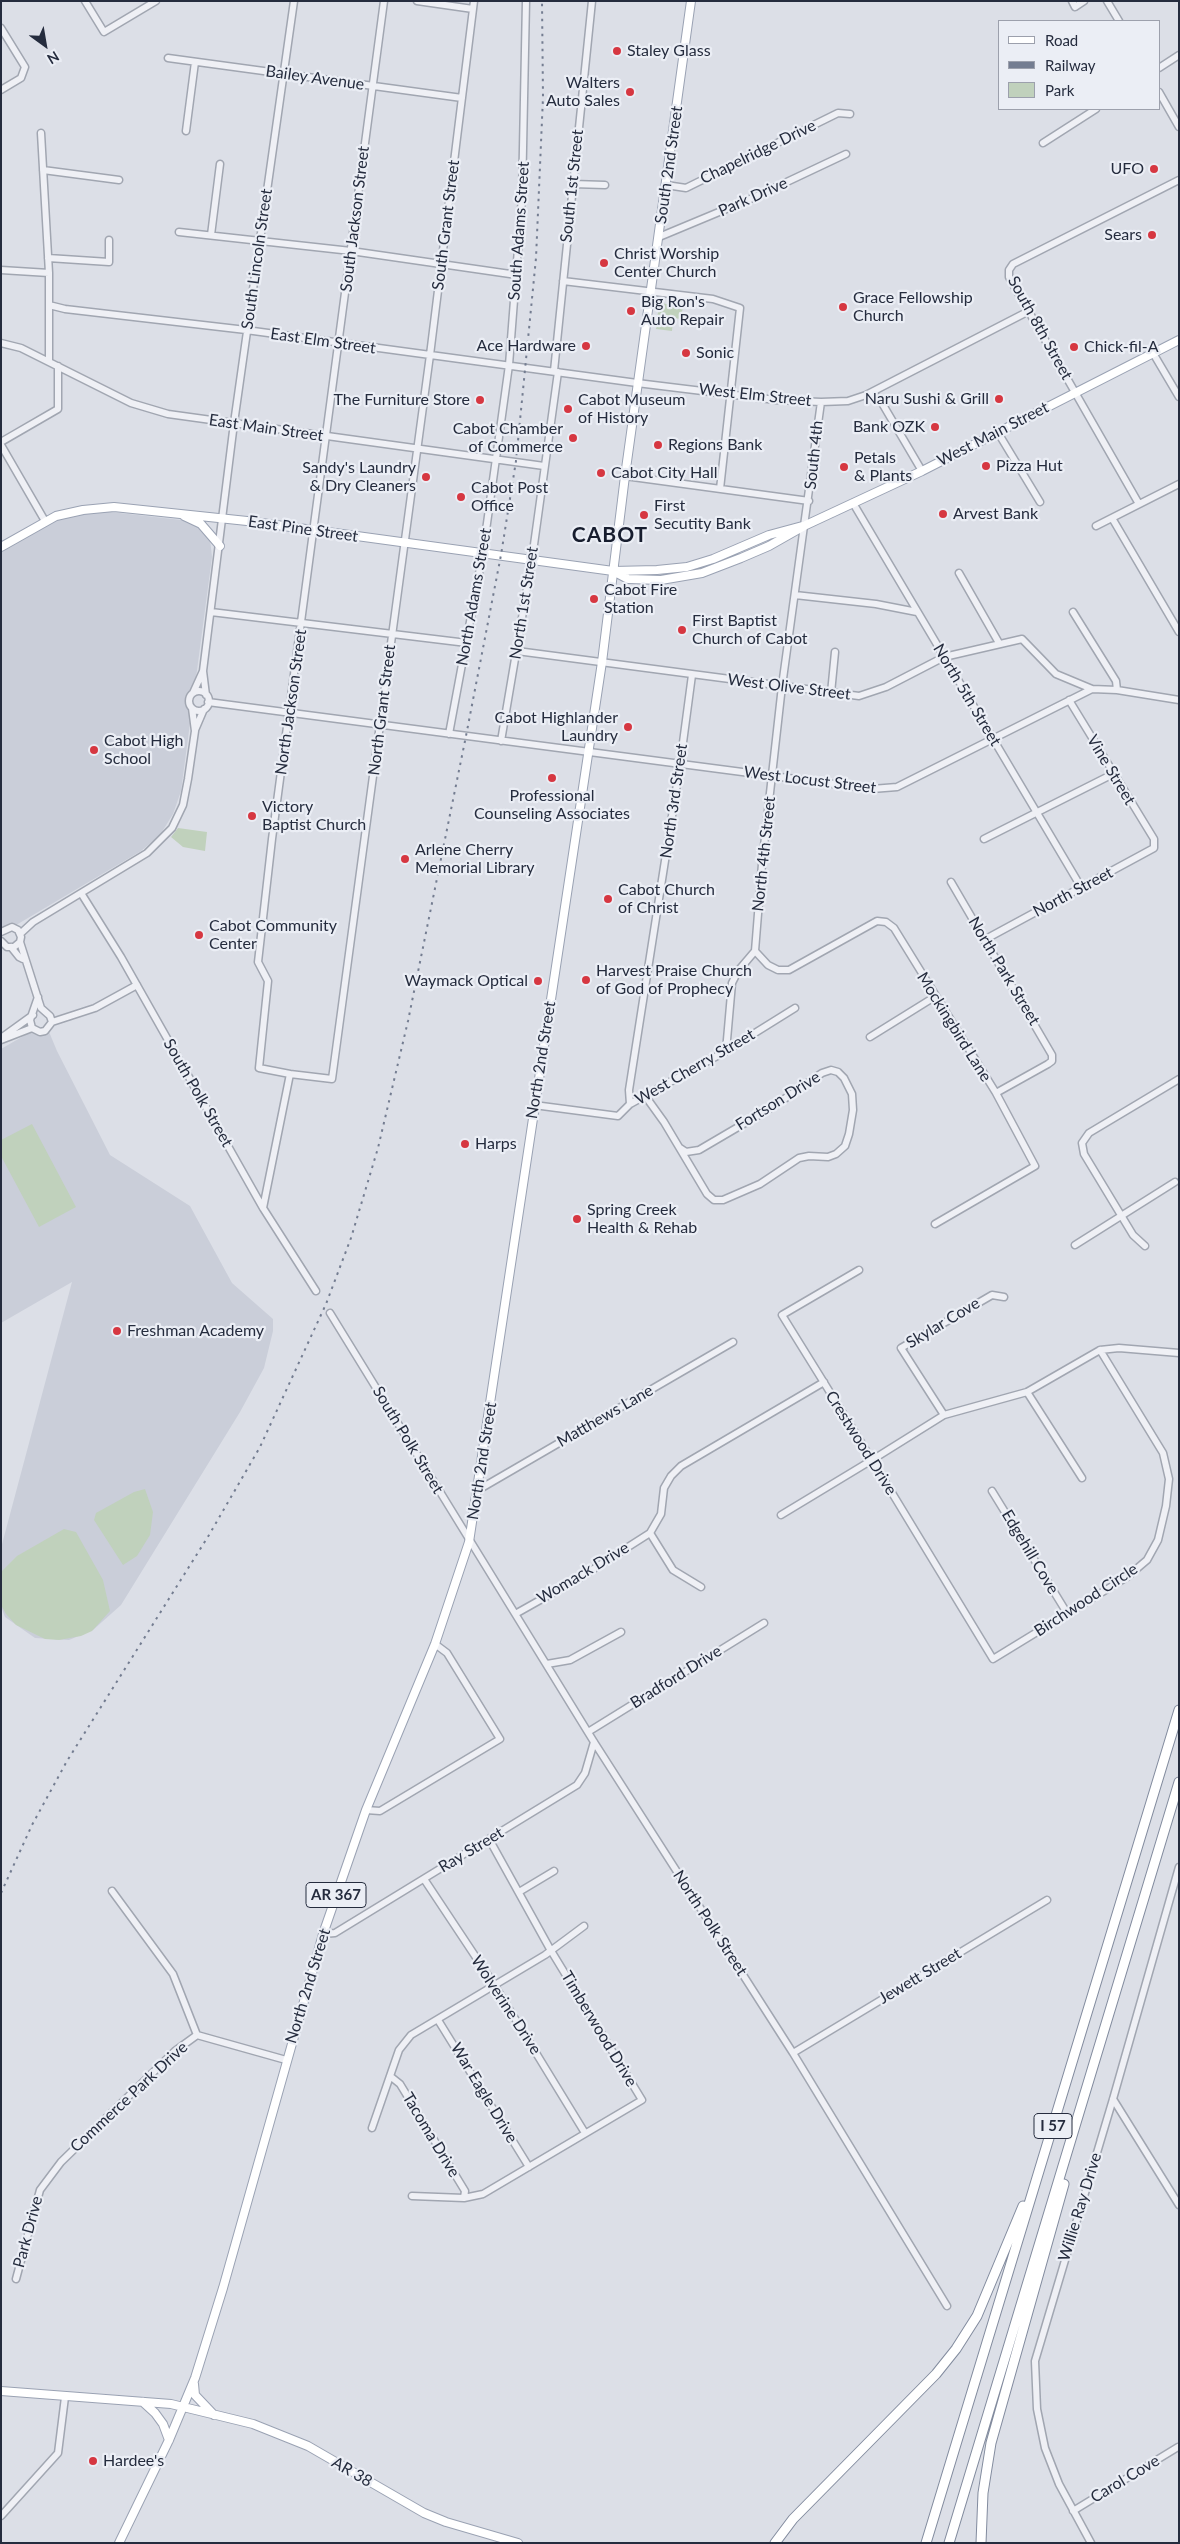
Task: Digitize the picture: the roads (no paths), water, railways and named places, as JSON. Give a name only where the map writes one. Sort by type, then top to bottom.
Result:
[{"type":"highway","name":"I 57","points":[[926,2543],[1179,1710]]},
{"type":"highway","name":"I 57","points":[[949,2543],[1179,1782]]},
{"type":"highway","points":[[981,2543],[983,2493],[991,2443],[1077,2133],[1078,2115]]},
{"type":"highway","points":[[775,2543],[793,2519],[900,2411],[956,2350],[977,2316],[1040,2170]]},
{"type":"main road","name":"South 2nd Street","points":[[625,476],[691,1]]},
{"type":"main road","name":"West Main Street","points":[[613,571],[687,567],[713,559],[769,536],[806,525],[922,470],[1179,340]]},
{"type":"main road","name":"North 2nd Street","points":[[183,2407],[194,2381],[223,2288],[323,1934],[366,1810],[435,1644],[469,1542],[589,752],[625,476]]},
{"type":"main road","name":"East Pine Street","points":[[1,547],[46,521],[83,510],[114,507],[223,518],[613,571]]},
{"type":"main road","points":[[178,513],[200,524],[220,546]]},
{"type":"main road","points":[[194,2381],[195,2395],[216,2416]]},
{"type":"main road","name":"AR 38","points":[[1,2391],[183,2407],[276,2432],[308,2446],[404,2503],[446,2522],[518,2543]]},
{"type":"main road","points":[[143,2402],[163,2424],[169,2440]]},
{"type":"main road","name":"AR 367","points":[[119,2543],[183,2407]]},
{"type":"street","points":[[85,1],[104,32],[156,1]]},
{"type":"street","name":"South Lincoln Street","points":[[203,671],[246,330],[294,1]]},
{"type":"street","name":"South Jackson Street","points":[[325,436],[384,1]]},
{"type":"street","points":[[417,1],[474,5]]},
{"type":"street","name":"South Adams Street","points":[[496,459],[509,366],[517,275],[524,144],[526,1]]},
{"type":"street","name":"South 1st Street","points":[[544,466],[556,371],[563,281],[592,1]]},
{"type":"street","points":[[1072,1],[1075,7],[1084,1]]},
{"type":"street","points":[[1107,1],[1118,20]]},
{"type":"street","name":"South Grant Street","points":[[417,449],[474,5]]},
{"type":"street","points":[[1,28],[25,67],[21,78],[1,90]]},
{"type":"street","points":[[1160,67],[1179,54]]},
{"type":"street","name":"Bailey Avenue","points":[[168,58],[462,98]]},
{"type":"street","points":[[186,131],[195,62]]},
{"type":"street","points":[[1160,94],[1179,128]]},
{"type":"street","points":[[1043,143],[1094,110]]},
{"type":"street","name":"Chapelridge Drive","points":[[666,185],[686,188],[838,113],[850,114]]},
{"type":"street","points":[[41,133],[49,273],[49,361]]},
{"type":"street","name":"Park Drive","points":[[659,237],[755,197],[846,154]]},
{"type":"street","points":[[211,235],[220,164]]},
{"type":"street","points":[[43,170],[119,180]]},
{"type":"street","name":"South 8th Street","points":[[1139,504],[1010,277],[1009,270],[1013,264],[1179,180]]},
{"type":"street","points":[[573,184],[605,185]]},
{"type":"street","points":[[179,232],[351,251],[517,275]]},
{"type":"street","points":[[48,258],[109,262],[109,240]]},
{"type":"street","points":[[1,270],[49,273]]},
{"type":"street","points":[[563,281],[713,299],[740,308],[720,489]]},
{"type":"street","name":"East Elm Street","points":[[49,305],[148,320],[246,330],[509,366]]},
{"type":"street","name":"West Elm Street","points":[[509,366],[730,394],[822,402],[848,401],[866,395],[1029,311]]},
{"type":"street","name":"East Main Street","points":[[1,342],[21,348],[49,361],[132,403],[168,414],[544,466]]},
{"type":"street","points":[[1153,353],[1179,397]]},
{"type":"street","points":[[46,521],[1,444],[58,408],[58,366]]},
{"type":"street","points":[[879,398],[922,470]]},
{"type":"street","name":"West Elm Street","points":[[820,410],[822,402]]},
{"type":"street","name":"South 4th","points":[[809,501],[820,410]]},
{"type":"street","points":[[997,431],[1040,502]]},
{"type":"street","name":"North Jackson Street","points":[[290,1074],[259,1068],[268,981],[258,962],[272,840],[325,436]]},
{"type":"street","name":"North Grant Street","points":[[290,1074],[332,1079],[417,449]]},
{"type":"street","name":"North Adams Street","points":[[449,734],[483,552],[496,459]]},
{"type":"street","name":"North 1st Street","points":[[501,741],[532,559],[544,466]]},
{"type":"street","points":[[625,476],[809,501]]},
{"type":"street","points":[[1096,526],[1179,484]]},
{"type":"street","name":"North 4th Street","points":[[755,951],[782,686],[809,501]]},
{"type":"street","name":"North 5th Street","points":[[853,504],[1081,886]]},
{"type":"street","points":[[1112,518],[1179,632]]},
{"type":"street","points":[[959,574],[999,643]]},
{"type":"street","points":[[795,595],[876,604],[918,612]]},
{"type":"street","points":[[211,612],[467,643]]},
{"type":"street","points":[[1073,612],[1116,681],[1117,690]]},
{"type":"street","name":"West Olive Street","points":[[517,651],[859,696],[886,687],[944,657],[1022,639],[1056,674],[1092,689]]},
{"type":"street","points":[[831,692],[835,652]]},
{"type":"street","points":[[195,731],[189,699],[203,671]]},
{"type":"street","points":[[19,932],[147,853],[172,828],[186,792],[195,731],[207,702],[203,671]]},
{"type":"street","name":"North 3rd Street","points":[[630,1104],[629,1090],[680,765],[692,675]]},
{"type":"street","name":"West Locust Street","points":[[207,702],[872,789],[897,787],[1092,689],[1117,690],[1179,700]]},
{"type":"street","points":[[193,693],[200,691],[207,702]]},
{"type":"street","name":"Vine Street","points":[[1069,700],[1154,839]]},
{"type":"street","points":[[192,708],[198,711],[207,702]]},
{"type":"street","points":[[984,839],[1113,774]]},
{"type":"street","name":"North Street","points":[[984,940],[1081,886],[1148,852],[1154,848],[1154,839]]},
{"type":"street","name":"North Park Street","points":[[951,882],[1043,1038],[1055,1062],[996,1093]]},
{"type":"street","name":"South Polk Street","points":[[82,893],[137,985],[263,1208],[316,1291]]},
{"type":"street","name":"Mockingbird Lane","points":[[755,951],[768,965],[778,970],[789,970],[877,921],[886,922],[894,928],[996,1093],[1028,1149],[1035,1166],[935,1224]]},
{"type":"street","points":[[1,932],[8,927],[19,932]]},
{"type":"street","points":[[19,932],[23,959],[33,977],[43,1011],[51,1019]]},
{"type":"street","points":[[4,945],[20,942]]},
{"type":"street","points":[[4,945],[23,959]]},
{"type":"street","points":[[726,1052],[732,983],[738,971],[755,951]]},
{"type":"street","points":[[51,1019],[95,1008],[137,985]]},
{"type":"street","points":[[870,1037],[936,996]]},
{"type":"street","points":[[32,1028],[30,1020],[38,997]]},
{"type":"street","name":"West Cherry Street","points":[[534,1105],[610,1117],[618,1116],[630,1104],[726,1052],[795,1008]]},
{"type":"street","points":[[1,1039],[33,1014],[43,1011]]},
{"type":"street","points":[[1,1039],[32,1028],[43,1032],[48,1030],[51,1019]]},
{"type":"street","name":"Fortson Drive","points":[[646,1097],[680,1148],[707,1194],[714,1200],[722,1200],[760,1184],[799,1158],[809,1156],[828,1157],[836,1154],[844,1146],[849,1134],[853,1099],[850,1088],[838,1072],[831,1070],[699,1150]]},
{"type":"street","points":[[263,1208],[290,1074]]},
{"type":"street","points":[[1145,1246],[1132,1235],[1084,1154],[1082,1143],[1089,1133],[1179,1079]]},
{"type":"street","points":[[680,1148],[686,1152],[699,1150]]},
{"type":"street","points":[[692,1168],[693,1158],[699,1150]]},
{"type":"street","points":[[1075,1245],[1174,1182]]},
{"type":"street","points":[[824,1382],[782,1315],[859,1270]]},
{"type":"street","name":"Skylar Cove","points":[[944,1415],[901,1348],[992,1295],[1004,1297]]},
{"type":"street","name":"South Polk Street","points":[[330,1313],[469,1542]]},
{"type":"street","name":"Matthews Lane","points":[[478,1490],[733,1342]]},
{"type":"street","points":[[781,1515],[944,1415],[1027,1392],[1100,1350],[1119,1348],[1179,1353]]},
{"type":"street","name":"Birchwood Circle","points":[[993,1659],[1127,1577],[1147,1560],[1158,1540],[1166,1506],[1169,1479],[1163,1453],[1100,1350]]},
{"type":"street","name":"Crestwood Drive","points":[[650,1533],[661,1514],[664,1488],[671,1476],[681,1466],[824,1382],[993,1659]]},
{"type":"street","points":[[1027,1392],[1082,1478]]},
{"type":"street","name":"Edgehill Cove","points":[[992,1491],[1067,1614]]},
{"type":"street","points":[[650,1533],[673,1570],[702,1586]]},
{"type":"street","name":"Womack Drive","points":[[516,1614],[581,1577],[650,1533]]},
{"type":"street","name":"North Polk Street","points":[[469,1542],[516,1614],[594,1742],[793,2053],[947,2306]]},
{"type":"street","name":"Bradford Drive","points":[[588,1732],[764,1623]]},
{"type":"street","points":[[547,1664],[570,1660],[621,1632]]},
{"type":"street","points":[[366,1810],[380,1811],[500,1739],[447,1653],[435,1644]]},
{"type":"street","name":"Ray Street","points":[[323,1934],[335,1933],[577,1785],[585,1773],[594,1742]]},
{"type":"street","name":"Timberwood Drive","points":[[412,2196],[464,2198],[484,2194],[642,2100],[550,1950],[489,1839]]},
{"type":"street","name":"Willie Ray Drive","points":[[1091,2543],[1059,2484],[1043,2442],[1037,2409],[1035,2361],[1114,2099],[1177,1881],[1179,1867]]},
{"type":"street","points":[[519,1892],[554,1871]]},
{"type":"street","name":"Wolverine Drive","points":[[424,1879],[495,1986],[585,2133]]},
{"type":"street","points":[[112,1891],[173,1974],[197,2034]]},
{"type":"street","name":"Jewett Street","points":[[793,2053],[1047,1900]]},
{"type":"street","points":[[372,2128],[400,2050],[411,2035],[495,1986],[584,1926]]},
{"type":"street","name":"War Eagle Drive","points":[[438,2020],[529,2167]]},
{"type":"street","name":"Commerce Park Drive","points":[[61,2162],[176,2051],[197,2034],[286,2060]]},
{"type":"street","name":"Tacoma Drive","points":[[390,2076],[400,2084],[465,2191],[464,2198]]},
{"type":"street","points":[[1114,2099],[1179,2204]]},
{"type":"street","name":"Park Drive","points":[[16,2279],[40,2190],[61,2162]]},
{"type":"street","points":[[1,2516],[58,2453],[65,2397]]},
{"type":"street","name":"Carol Cove","points":[[1073,2510],[1178,2448]]},
{"type":"railway","points":[[1,1893],[32,1825],[67,1761],[209,1535],[260,1447],[326,1304],[351,1238],[378,1148],[408,1021],[466,736],[501,555],[516,461],[536,258],[543,97],[542,1]]},
{"type":"place","name":"Staley Glass","points":[[617,51]]},
{"type":"place","name":"Walters Auto Sales","points":[[630,92]]},
{"type":"place","name":"UFO","points":[[1154,169]]},
{"type":"place","name":"Sears","points":[[1152,235]]},
{"type":"place","name":"Christ Worship Center Church","points":[[604,263]]},
{"type":"place","name":"Grace Fellowship Church","points":[[843,307]]},
{"type":"place","name":"Big Ron's Auto Repair","points":[[631,311]]},
{"type":"place","name":"Ace Hardware","points":[[586,346]]},
{"type":"place","name":"Chick-fil-A","points":[[1074,347]]},
{"type":"place","name":"Sonic","points":[[686,353]]},
{"type":"place","name":"Naru Sushi & Grill","points":[[999,399]]},
{"type":"place","name":"The Furniture Store","points":[[480,400]]},
{"type":"place","name":"Cabot Museum of History","points":[[568,409]]},
{"type":"place","name":"Bank OZK","points":[[935,427]]},
{"type":"place","name":"Cabot Chamber of Commerce","points":[[573,438]]},
{"type":"place","name":"Regions Bank","points":[[658,445]]},
{"type":"place","name":"Pizza Hut","points":[[986,466]]},
{"type":"place","name":"Petals & Plants","points":[[844,467]]},
{"type":"place","name":"Cabot City Hall","points":[[601,473]]},
{"type":"place","name":"Sandy's Laundry & Dry Cleaners","points":[[426,477]]},
{"type":"place","name":"Cabot Post Office","points":[[461,497]]},
{"type":"place","name":"Arvest Bank","points":[[943,514]]},
{"type":"place","name":"First Secutity Bank","points":[[644,515]]},
{"type":"place","name":"Cabot Fire Station","points":[[594,599]]},
{"type":"place","name":"First Baptist Church of Cabot","points":[[682,630]]},
{"type":"place","name":"Cabot Highlander Laundry","points":[[628,727]]},
{"type":"place","name":"Cabot High School","points":[[94,750]]},
{"type":"place","name":"Professional Counseling Associates","points":[[552,778]]},
{"type":"place","name":"Victory Baptist Church","points":[[252,816]]},
{"type":"place","name":"Arlene Cherry Memorial Library","points":[[405,859]]},
{"type":"place","name":"Cabot Church of Christ","points":[[608,899]]},
{"type":"place","name":"Cabot Community Center","points":[[199,935]]},
{"type":"place","name":"Harvest Praise Church of God of Prophecy","points":[[586,980]]},
{"type":"place","name":"Waymack Optical","points":[[538,981]]},
{"type":"place","name":"Harps","points":[[465,1144]]},
{"type":"place","name":"Spring Creek Health & Rehab","points":[[577,1219]]},
{"type":"place","name":"Freshman Academy","points":[[117,1331]]},
{"type":"place","name":"Hardee's","points":[[93,2461]]},
{"type":"district","name":"CABOT","points":[[610,535]]}]
